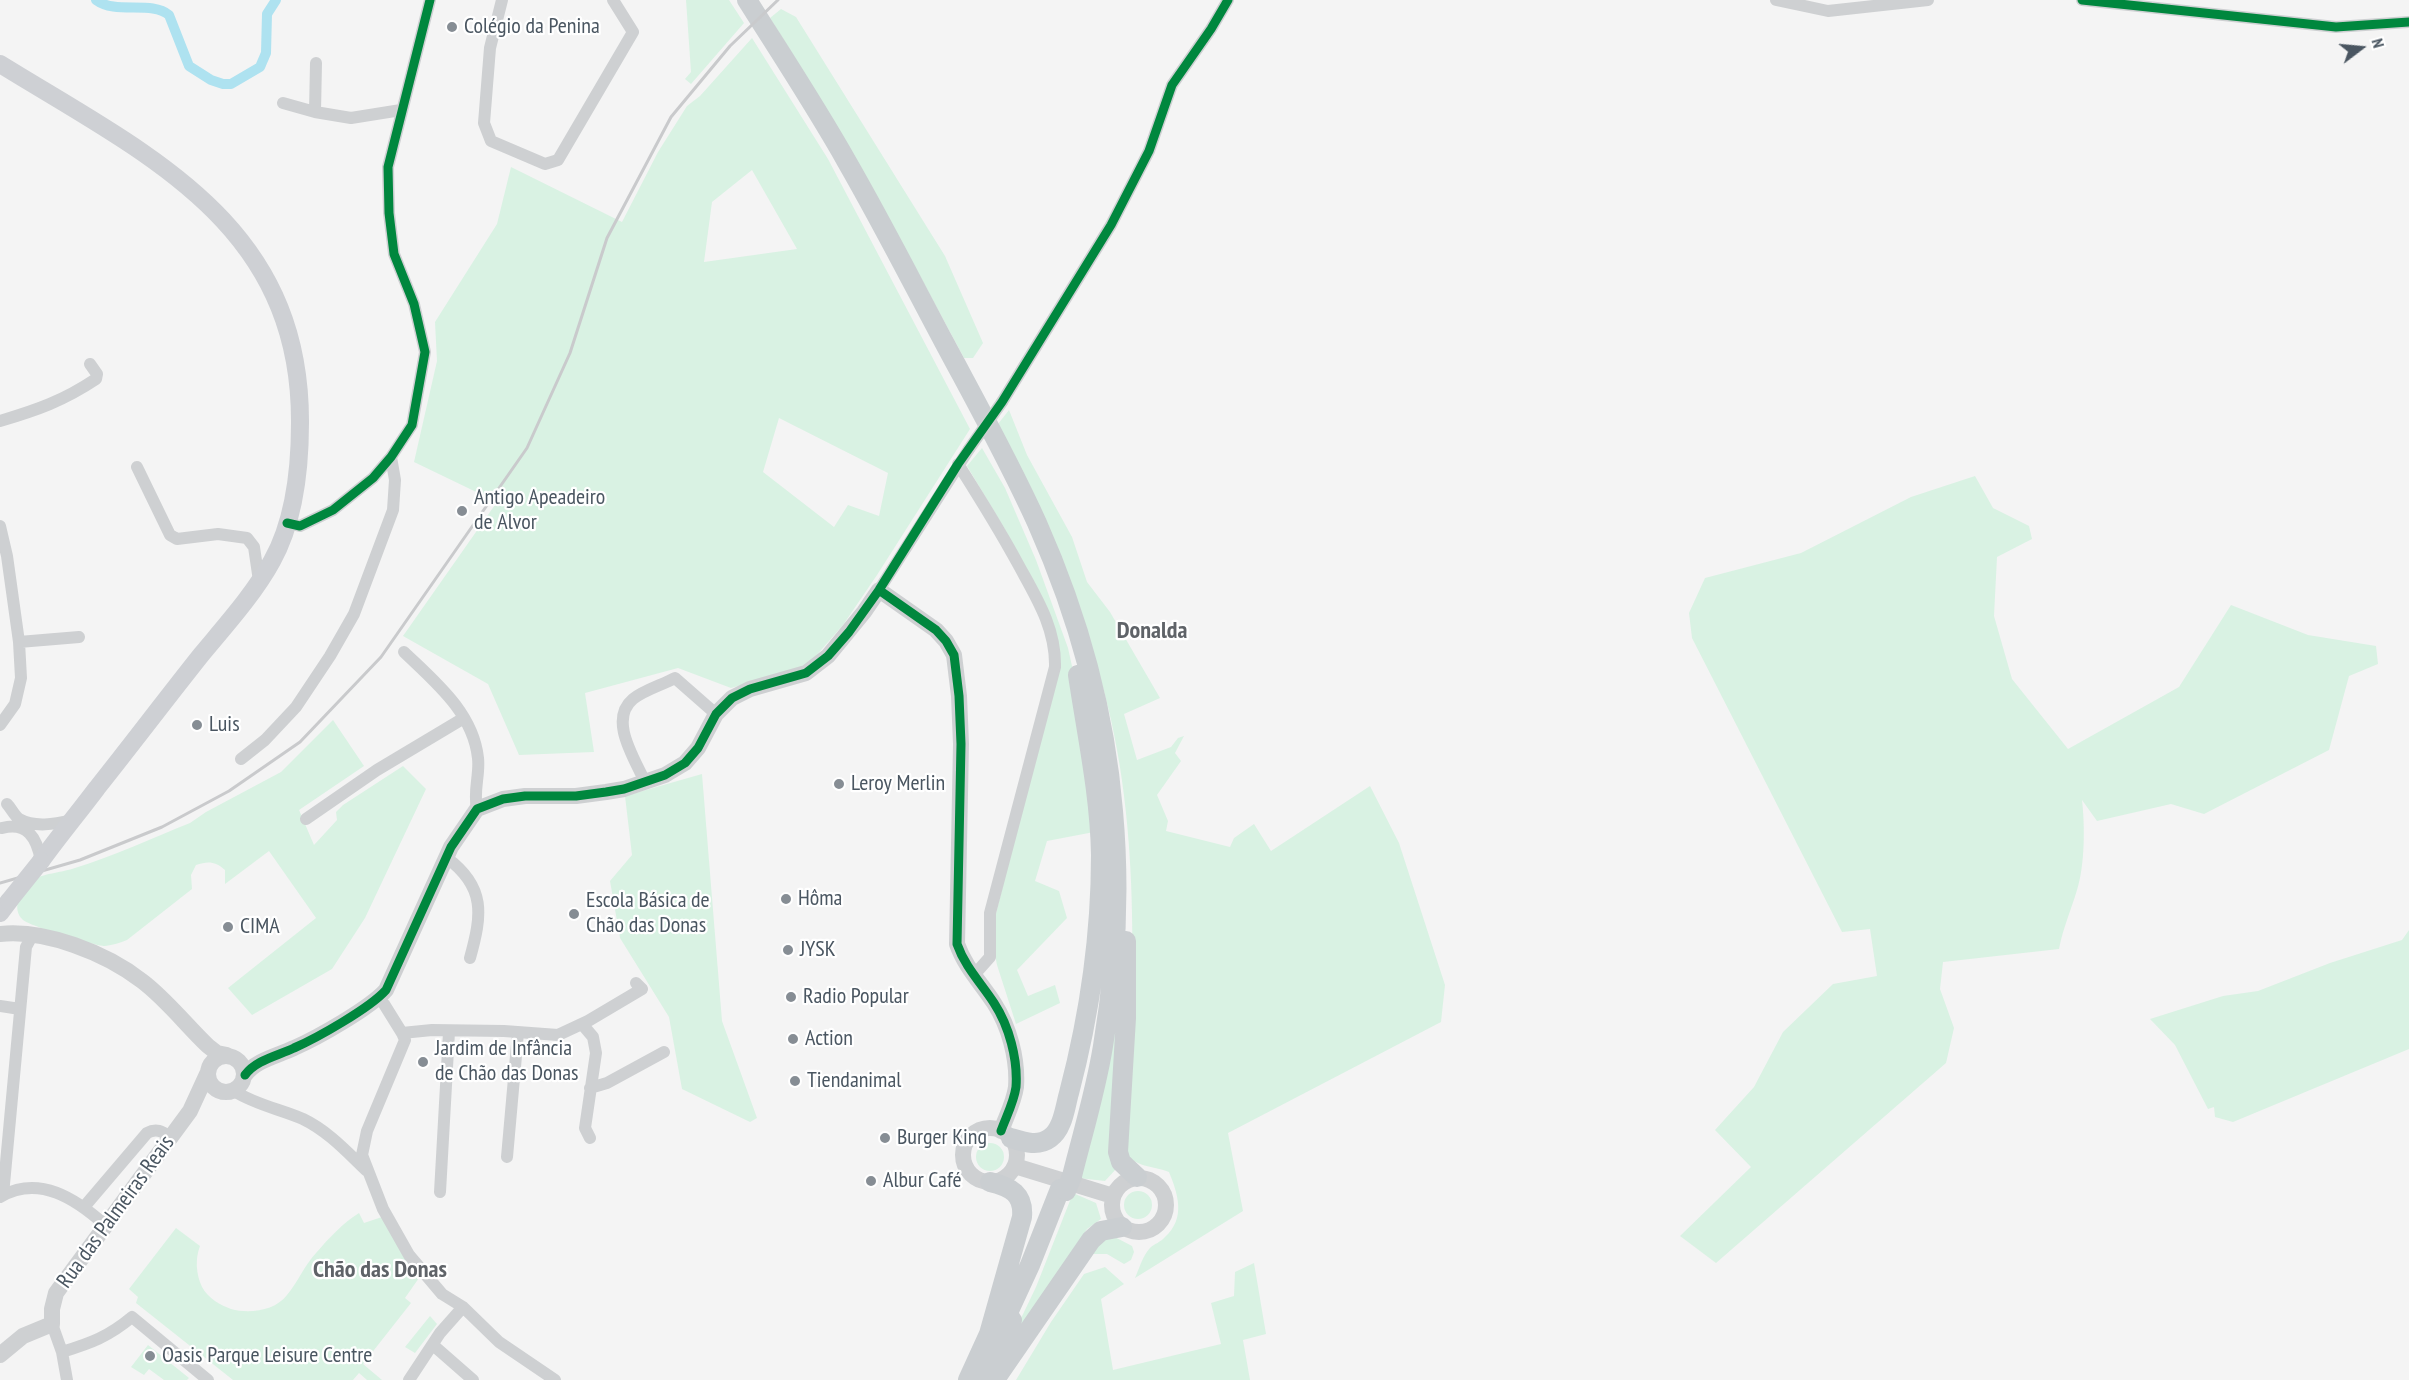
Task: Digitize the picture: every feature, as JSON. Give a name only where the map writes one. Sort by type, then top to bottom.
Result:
[{"type":"main road","points":[[736,0],[831,152],[991,449],[1042,556],[1074,649],[1084,687],[1101,777],[1110,860],[1110,916],[1100,1032],[1066,1182],[1006,1318],[975,1380]]},
{"type":"main road","points":[[747,0],[847,162],[966,383],[1037,523],[1073,615],[1104,719],[1120,829],[1127,965],[1118,1152],[1126,1169],[1137,1177]]},
{"type":"main road","points":[[0,64],[142,152],[189,187],[221,217],[242,241],[276,298],[288,331],[297,369],[300,454],[296,493],[273,560],[5,907]]},
{"type":"main road","points":[[983,1380],[1032,1277],[1066,1182],[1093,1096],[1112,983],[1116,905],[1113,808],[1100,716],[1073,615]]},
{"type":"main road","points":[[1006,1135],[1028,1144],[1049,1139],[1056,1133],[1073,1075],[1088,1005],[1101,855],[1098,811],[1074,649]]},
{"type":"main road","points":[[968,1380],[989,1334],[1022,1217],[1022,1203],[1014,1191],[1006,1186],[990,1182]]},
{"type":"main road","points":[[994,1380],[1091,1240],[1101,1231],[1122,1227]]},
{"type":"street","points":[[287,523],[300,526],[333,510],[373,478],[391,457],[412,425],[425,352],[414,304],[394,254],[389,213],[388,167],[430,0]]},
{"type":"street","points":[[502,0],[490,48],[484,123],[491,141],[545,164],[558,160],[633,32],[613,0]]},
{"type":"street","points":[[190,1111],[236,1085],[250,1068],[295,1048],[378,999],[386,990],[451,848],[477,809],[503,799],[525,796],[596,793],[624,789],[665,775],[686,763],[698,748],[716,714],[732,698],[750,689],[806,673],[828,656],[879,590],[958,464],[1002,402],[1111,225],[1149,151],[1172,85],[1211,29],[1227,0]]},
{"type":"street","points":[[1776,0],[1828,11],[1928,0]]},
{"type":"street","points":[[2082,0],[2336,27],[2409,22]]},
{"type":"street","points":[[315,112],[316,63]]},
{"type":"street","points":[[283,103],[315,112],[351,118],[401,110]]},
{"type":"street","points":[[0,421],[70,397],[96,380],[97,374],[90,364]]},
{"type":"street","points":[[241,759],[265,740],[296,707],[330,656],[354,614],[393,510],[395,480],[391,457]]},
{"type":"street","points":[[958,464],[996,524],[1034,593],[1046,618],[1055,651],[1054,667],[990,913],[990,957],[974,975]]},
{"type":"street","points":[[137,467],[170,535],[177,539],[218,534],[247,538],[254,547],[259,581]]},
{"type":"street","points":[[0,526],[7,556],[19,642],[21,678],[15,704],[0,725]]},
{"type":"street","points":[[879,590],[936,630],[946,641],[954,656],[959,696],[961,744],[956,934],[961,956],[994,1003],[1002,1018],[1013,1052],[1016,1089],[1006,1135]]},
{"type":"street","points":[[19,642],[79,636]]},
{"type":"street","points":[[404,652],[450,697],[474,739],[478,759],[474,796],[477,809]]},
{"type":"street","points":[[645,782],[621,722],[624,711],[633,699],[675,678],[716,714]]},
{"type":"street","points":[[306,819],[377,770],[464,718]]},
{"type":"street","points":[[4,799],[17,818],[32,828],[41,861]]},
{"type":"street","points":[[1,828],[8,816],[4,799]]},
{"type":"street","points":[[32,828],[72,820]]},
{"type":"street","points":[[1,828],[15,825],[32,828],[47,833],[52,844]]},
{"type":"street","points":[[447,858],[461,868],[475,888],[480,924],[470,958]]},
{"type":"street","points":[[5,907],[11,920],[26,931]]},
{"type":"street","points":[[0,922],[80,948],[122,967],[144,982],[217,1053],[257,1058],[276,1055]]},
{"type":"street","points":[[0,934],[26,931]]},
{"type":"street","points":[[26,931],[2,1196],[17,1190],[52,1190],[70,1197],[105,1225]]},
{"type":"street","points":[[402,1033],[432,1030],[504,1031],[558,1035],[582,1024],[642,989],[636,983]]},
{"type":"street","points":[[378,999],[405,1040],[367,1131],[362,1155],[383,1209],[409,1255],[442,1294],[463,1307],[499,1342],[555,1380]]},
{"type":"street","points":[[0,1006],[20,1009]]},
{"type":"street","points":[[582,1024],[594,1037],[596,1053],[585,1128],[590,1138]]},
{"type":"street","points":[[187,1026],[208,1070],[212,1086],[236,1085],[261,1105],[303,1119],[330,1135],[368,1172]]},
{"type":"street","points":[[440,1192],[449,1032]]},
{"type":"street","points":[[507,1157],[518,1033]]},
{"type":"street","points":[[590,1088],[607,1083],[664,1052]]},
{"type":"street","points":[[190,1111],[214,1060],[231,1056],[241,1062],[236,1085]]},
{"type":"street","name":"Rua das Palmeiras Reais","points":[[67,1380],[62,1352],[52,1324],[52,1309],[56,1293],[190,1111]]},
{"type":"street","points":[[986,1129],[1006,1135],[1017,1152],[1015,1166],[1005,1178],[990,1182],[979,1179],[966,1167],[964,1150],[968,1142],[979,1131],[986,1129]]},
{"type":"street","points":[[84,1207],[147,1133],[153,1130],[161,1131],[170,1137]]},
{"type":"street","points":[[1015,1166],[1113,1196]]},
{"type":"street","points":[[1137,1177],[1151,1180],[1158,1185],[1164,1192],[1166,1209],[1164,1218],[1151,1230],[1136,1232],[1122,1227],[1113,1213],[1113,1196],[1122,1183],[1137,1177]]},
{"type":"street","points":[[409,1380],[463,1307]]},
{"type":"street","points":[[62,1352],[99,1340],[132,1317],[208,1380]]},
{"type":"street","points":[[0,1355],[23,1336],[52,1324]]},
{"type":"street","points":[[433,1345],[473,1380]]},
{"type":"green space","points":[[686,0],[729,0],[744,23],[691,84],[685,79],[691,72]]},
{"type":"green space","points":[[781,9],[796,17],[945,256],[983,343],[973,358],[964,358],[870,186],[770,18]]},
{"type":"green space","points":[[752,38],[828,159],[970,429],[877,575],[843,625],[815,657],[798,669],[731,688],[678,668],[585,693],[594,752],[519,755],[488,684],[403,636],[497,502],[414,462],[437,361],[435,322],[497,224],[511,167],[622,222],[658,152],[687,106],[700,96]],"holes":[[[752,170],[797,249],[704,262],[712,202]],[[779,418],[888,473],[879,516],[848,505],[834,527],[763,472]]]},
{"type":"green space","points":[[1009,410],[1027,455],[1072,537],[1087,582],[1110,612],[1160,698],[1124,714],[1137,760],[1171,747],[1178,738],[1184,736],[1175,753],[1181,761],[1157,795],[1168,821],[1166,831],[1230,847],[1234,838],[1254,824],[1271,851],[1370,786],[1399,843],[1445,985],[1441,1022],[1228,1133],[1243,1211],[1135,1278],[1148,1251],[1172,1230],[1178,1214],[1178,1206],[1169,1172],[1133,1161],[1126,1152],[1131,1033],[1132,913],[1130,854],[1124,794],[1114,735],[1100,677],[998,424]]},
{"type":"green space","points":[[982,448],[1005,488],[1036,560],[1068,648],[1084,721],[1094,832],[1047,841],[1035,881],[1059,891],[1067,918],[1017,970],[1028,996],[1055,985],[1060,1003],[1016,1024],[997,965],[991,934],[1060,651],[1007,533],[967,466]]},
{"type":"green space","points":[[1975,476],[1993,508],[2029,526],[2032,539],[1997,557],[1994,616],[2012,679],[2068,749],[2179,687],[2231,605],[2308,635],[2376,646],[2378,664],[2349,676],[2329,750],[2204,814],[2171,804],[2097,821],[2082,800],[2084,833],[2082,869],[2059,949],[1943,962],[1940,989],[1954,1028],[1946,1063],[1716,1263],[1680,1236],[1751,1167],[1715,1130],[1754,1087],[1783,1032],[1833,984],[1877,976],[1870,929],[1842,932],[1692,638],[1689,613],[1705,578],[1801,553],[1911,497]]},
{"type":"green space","points":[[333,720],[364,766],[299,810],[314,845],[337,820],[336,812],[343,805],[403,766],[426,789],[365,918],[332,969],[252,1015],[228,988],[316,918],[269,851],[225,884],[225,870],[218,865],[204,863],[196,865],[191,875],[192,889],[127,940],[116,944],[99,945],[49,931],[28,923],[19,915],[18,899],[23,889],[31,881],[104,858],[190,823],[281,772]]},
{"type":"green space","points":[[702,774],[722,1021],[757,1118],[750,1122],[682,1089],[669,1017],[620,938],[610,881],[632,855],[625,796]]},
{"type":"green space","points":[[2409,930],[2409,1049],[2233,1122],[2215,1117],[2214,1107],[2208,1109],[2175,1045],[2150,1019],[2223,996],[2258,991],[2330,963],[2402,940]]},
{"type":"green space","points":[[1119,986],[1116,1169],[1105,1181],[1078,1178]]},
{"type":"green space","points":[[990,1143],[1000,1147],[1004,1157],[1000,1167],[990,1171],[980,1167],[976,1157],[980,1147]]},
{"type":"green space","points":[[1138,1191],[1148,1195],[1152,1205],[1148,1215],[1138,1219],[1128,1215],[1124,1205],[1128,1195]]},
{"type":"green space","points":[[1073,1193],[1096,1203],[1101,1219],[1087,1229],[1002,1358],[1036,1287]]},
{"type":"green space","points":[[359,1213],[364,1223],[382,1217],[419,1278],[405,1298],[411,1303],[363,1364],[382,1380],[367,1380],[359,1373],[353,1380],[233,1380],[136,1303],[138,1297],[129,1289],[176,1228],[200,1246],[197,1261],[198,1277],[202,1287],[211,1298],[231,1309],[253,1311],[269,1308],[276,1305],[291,1290],[321,1247]]},
{"type":"green space","points":[[1111,1235],[1132,1246],[1134,1252],[1131,1260],[1124,1264],[1107,1254],[1092,1254],[1094,1243]]},
{"type":"green space","points":[[1254,1263],[1266,1334],[1243,1340],[1250,1380],[1016,1380],[1051,1322],[1084,1274],[1105,1267],[1124,1284],[1101,1299],[1113,1370],[1221,1344],[1211,1303],[1234,1296],[1235,1272]]},
{"type":"green space","points":[[430,1316],[437,1324],[415,1353],[405,1347]]},
{"type":"green space","name":"Oasis Parque Leisure Centre","points":[[148,1345],[189,1378],[187,1380],[164,1380],[149,1369],[144,1375],[131,1367]]},
{"type":"waterway","points":[[96,0],[113,7],[153,8],[169,15],[189,66],[211,80],[223,84],[231,84],[260,67],[266,53],[267,14],[276,0]]},
{"type":"railway","points":[[0,883],[80,860],[162,827],[229,791],[300,742],[381,657],[527,448],[570,353],[607,238],[671,117],[730,46],[778,0]]},
{"type":"cycle path","points":[[287,523],[300,526],[333,510],[373,478],[391,457],[412,425],[425,352],[414,304],[394,254],[389,213],[388,167],[430,0]]},
{"type":"cycle path","points":[[245,1075],[261,1062],[343,1022],[386,990],[451,847],[477,809],[503,799],[525,796],[576,796],[624,789],[665,775],[685,763],[698,748],[716,714],[732,698],[750,689],[806,673],[828,656],[849,632],[879,590],[958,464],[1002,402],[1111,225],[1149,151],[1172,85],[1228,0]]},
{"type":"cycle path","points":[[2082,0],[2336,27],[2409,22]]},
{"type":"cycle path","points":[[879,590],[936,630],[954,655],[961,744],[957,944],[969,968],[999,1012],[1011,1043],[1016,1065],[1016,1087],[1001,1131]]},
{"type":"place","name":"Colégio da Penina","points":[[452,27]]},
{"type":"place","name":"Antigo Apeadeiro de Alvor","points":[[462,511]]},
{"type":"place","name":"Luis","points":[[197,725]]},
{"type":"place","name":"Leroy Merlin","points":[[839,784]]},
{"type":"place","name":"Hôma","points":[[786,899]]},
{"type":"place","name":"Escola Básica de Chão das Donas","points":[[574,914]]},
{"type":"place","name":"CIMA","points":[[228,927]]},
{"type":"place","name":"JYSK","points":[[788,950]]},
{"type":"place","name":"Radio Popular","points":[[791,997]]},
{"type":"place","name":"Action","points":[[793,1039]]},
{"type":"place","name":"Jardim de Infância de Chão das Donas","points":[[423,1062]]},
{"type":"place","name":"Tiendanimal","points":[[795,1081]]},
{"type":"place","name":"Burger King","points":[[885,1138]]},
{"type":"place","name":"Albur Café","points":[[871,1181]]},
{"type":"place","name":"Oasis Parque Leisure Centre","points":[[150,1356]]},
{"type":"district","name":"Donalda","points":[[1152,631]]},
{"type":"district","name":"Chão das Donas","points":[[380,1270]]}]
